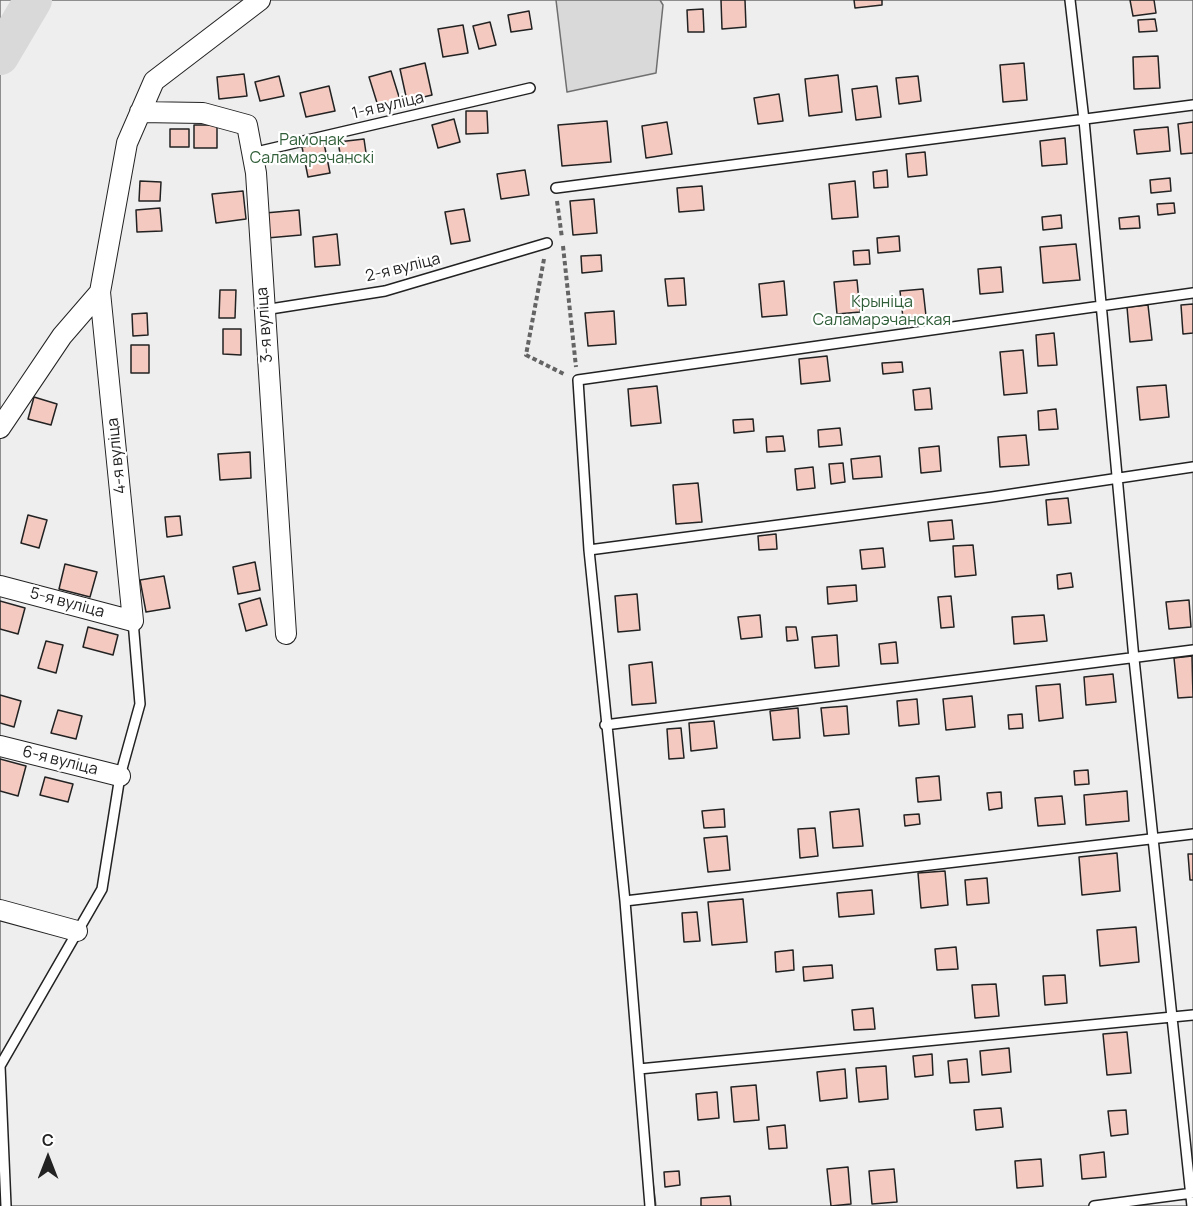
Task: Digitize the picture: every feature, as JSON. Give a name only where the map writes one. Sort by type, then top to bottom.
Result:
[{"type":"street","points":[[0,428],[63,336],[100,292],[127,143],[154,81],[260,0]]},
{"type":"street","name":"3-я вуліца","points":[[140,112],[203,113],[247,125],[256,173],[286,634]]},
{"type":"street","name":"4-я вуліца","points":[[100,292],[133,621]]},
{"type":"street","name":"5-я вуліца","points":[[0,586],[133,621]]},
{"type":"street","name":"6-я вуліца","points":[[0,746],[120,776]]},
{"type":"street","points":[[0,910],[77,931]]},
{"type":"lane","points":[[1070,0],[1102,305],[1134,659],[1192,1206]]},
{"type":"lane","name":"1-я вуліца","points":[[252,153],[530,88]]},
{"type":"lane","points":[[556,188],[1193,105]]},
{"type":"lane","name":"2-я вуліца","points":[[264,310],[385,291],[547,243]]},
{"type":"lane","points":[[650,1206],[625,901],[605,725],[589,550],[578,380],[1193,293]]},
{"type":"lane","points":[[589,550],[992,497],[1193,467]]},
{"type":"lane","points":[[6,1206],[0,1066],[102,889],[120,776],[140,704],[133,621]]},
{"type":"lane","points":[[605,725],[1193,650]]},
{"type":"lane","points":[[625,901],[1193,834]]},
{"type":"lane","points":[[639,1069],[1193,1015]]},
{"type":"lane","points":[[1094,1206],[1192,1193]]},
{"type":"path","points":[[556,188],[578,380]]},
{"type":"path","points":[[547,243],[526,355],[578,380]]},
{"type":"green space","points":[[0,0],[1193,0],[1193,1206],[656,1206],[641,1088],[650,1206],[0,1206]]},
{"type":"shaded area","points":[[556,0],[660,0],[663,5],[656,73],[567,92]]},
{"type":"building","points":[[721,0],[745,0],[746,27],[722,29]]},
{"type":"building","points":[[854,0],[882,0],[882,5],[855,8]]},
{"type":"building","points":[[1130,0],[1154,0],[1156,13],[1133,16]]},
{"type":"building","points":[[703,9],[704,32],[688,32],[687,10]]},
{"type":"building","points":[[529,11],[532,29],[511,32],[508,15]]},
{"type":"building","points":[[1155,19],[1157,31],[1139,32],[1138,20]]},
{"type":"building","points":[[490,22],[496,45],[479,49],[473,26]]},
{"type":"building","points":[[463,25],[468,53],[443,57],[438,29]]},
{"type":"building","points":[[1158,56],[1160,88],[1134,89],[1133,57]]},
{"type":"building","points":[[425,63],[432,95],[407,101],[400,69]]},
{"type":"building","points":[[1024,63],[1027,100],[1003,102],[1000,65]]},
{"type":"building","points":[[391,71],[400,100],[378,106],[369,77]]},
{"type":"building","points":[[244,74],[247,96],[219,99],[217,77]]},
{"type":"building","points":[[838,75],[842,112],[809,116],[805,79]]},
{"type":"building","points":[[279,76],[284,96],[260,101],[255,82]]},
{"type":"building","points":[[918,76],[921,101],[899,104],[896,78]]},
{"type":"building","points":[[329,86],[335,111],[306,117],[300,93]]},
{"type":"building","points":[[877,86],[881,117],[856,120],[852,89]]},
{"type":"building","points":[[779,94],[783,121],[758,124],[754,98]]},
{"type":"building","points":[[466,111],[487,111],[488,133],[466,134]]},
{"type":"building","points":[[454,119],[460,142],[438,148],[432,125]]},
{"type":"building","points":[[607,121],[611,162],[562,166],[558,125]]},
{"type":"building","points":[[667,122],[672,154],[646,158],[642,126]]},
{"type":"building","points":[[1193,122],[1193,153],[1181,154],[1178,124]]},
{"type":"building","points":[[194,125],[217,125],[217,148],[194,148]]},
{"type":"building","points":[[1168,127],[1170,151],[1137,154],[1134,130]]},
{"type":"building","points":[[170,129],[189,129],[189,147],[170,147]]},
{"type":"building","points":[[1065,138],[1067,164],[1042,166],[1040,141]]},
{"type":"building","points":[[364,139],[367,160],[342,164],[338,142]]},
{"type":"building","points":[[324,143],[330,173],[308,177],[302,147]]},
{"type":"building","points":[[925,152],[927,175],[908,177],[906,154]]},
{"type":"building","points":[[525,170],[529,195],[501,199],[497,174]]},
{"type":"building","points":[[887,170],[888,187],[874,188],[873,172]]},
{"type":"building","points":[[1170,178],[1171,191],[1151,193],[1150,180]]},
{"type":"building","points":[[140,181],[161,182],[160,201],[139,201]]},
{"type":"building","points":[[855,181],[858,217],[832,219],[829,184]]},
{"type":"building","points":[[702,186],[704,210],[679,212],[677,188]]},
{"type":"building","points":[[243,191],[246,219],[216,223],[212,194]]},
{"type":"building","points":[[594,199],[597,233],[573,235],[570,201]]},
{"type":"building","points":[[1174,203],[1175,213],[1158,215],[1157,204]]},
{"type":"building","points":[[160,208],[162,231],[137,232],[136,210]]},
{"type":"building","points":[[464,209],[470,241],[451,244],[445,212]]},
{"type":"building","points":[[299,210],[301,235],[267,238],[265,213]]},
{"type":"building","points":[[1061,215],[1062,228],[1043,230],[1042,217]]},
{"type":"building","points":[[1139,216],[1140,228],[1120,229],[1119,218]]},
{"type":"building","points":[[337,234],[340,265],[315,267],[313,237]]},
{"type":"building","points":[[899,236],[900,251],[878,253],[877,238]]},
{"type":"building","points":[[1076,244],[1080,280],[1043,283],[1040,247]]},
{"type":"building","points":[[869,250],[870,264],[854,265],[853,251]]},
{"type":"building","points":[[601,255],[602,271],[582,273],[581,256]]},
{"type":"building","points":[[1001,267],[1003,292],[980,294],[978,269]]},
{"type":"building","points":[[684,278],[686,305],[668,306],[665,279]]},
{"type":"building","points":[[857,280],[860,312],[837,314],[834,282]]},
{"type":"building","points":[[784,281],[787,315],[762,317],[759,284]]},
{"type":"building","points":[[923,289],[926,316],[903,318],[900,291]]},
{"type":"building","points":[[220,290],[236,290],[235,318],[219,318]]},
{"type":"building","points":[[1193,304],[1193,333],[1183,334],[1181,305]]},
{"type":"building","points":[[1148,305],[1152,340],[1130,342],[1127,307]]},
{"type":"building","points":[[614,311],[616,344],[588,346],[585,313]]},
{"type":"building","points":[[147,313],[148,335],[133,336],[132,314]]},
{"type":"building","points":[[223,329],[241,329],[241,355],[223,354]]},
{"type":"building","points":[[1054,333],[1057,365],[1038,366],[1036,335]]},
{"type":"building","points":[[131,345],[149,345],[149,373],[131,373]]},
{"type":"building","points":[[1023,350],[1027,393],[1004,395],[1000,352]]},
{"type":"building","points":[[827,356],[830,381],[801,384],[799,359]]},
{"type":"building","points":[[902,362],[903,372],[883,374],[882,363]]},
{"type":"building","points":[[1166,385],[1169,417],[1140,420],[1137,387]]},
{"type":"building","points":[[657,386],[661,423],[631,426],[628,389]]},
{"type":"building","points":[[930,388],[932,409],[915,410],[913,390]]},
{"type":"building","points":[[34,397],[57,404],[51,425],[28,419]]},
{"type":"building","points":[[1056,409],[1058,429],[1039,430],[1038,411]]},
{"type":"building","points":[[753,419],[754,431],[734,433],[733,420]]},
{"type":"building","points":[[840,428],[842,445],[819,447],[818,430]]},
{"type":"building","points":[[1026,435],[1029,465],[1000,467],[998,437]]},
{"type":"building","points":[[783,436],[785,451],[767,452],[766,437]]},
{"type":"building","points":[[939,446],[941,471],[921,473],[919,448]]},
{"type":"building","points":[[250,452],[251,478],[220,480],[218,454]]},
{"type":"building","points":[[880,456],[882,477],[853,479],[851,459]]},
{"type":"building","points":[[843,463],[845,482],[831,484],[829,464]]},
{"type":"building","points":[[813,467],[815,488],[797,490],[795,469]]},
{"type":"building","points":[[698,483],[702,522],[676,524],[673,485]]},
{"type":"building","points":[[1068,498],[1071,523],[1048,525],[1046,500]]},
{"type":"building","points":[[28,515],[47,520],[39,548],[21,543]]},
{"type":"building","points":[[180,516],[182,535],[167,537],[165,517]]},
{"type":"building","points":[[952,520],[954,539],[930,541],[928,522]]},
{"type":"building","points":[[776,534],[777,549],[759,550],[758,536]]},
{"type":"building","points":[[973,545],[976,575],[955,577],[953,546]]},
{"type":"building","points":[[883,548],[885,567],[862,569],[860,550]]},
{"type":"building","points":[[255,562],[260,590],[238,594],[233,567]]},
{"type":"building","points":[[65,564],[97,572],[90,597],[59,589]]},
{"type":"building","points":[[1071,573],[1073,587],[1058,589],[1057,575]]},
{"type":"building","points":[[164,576],[170,608],[146,612],[140,580]]},
{"type":"building","points":[[856,585],[857,601],[828,604],[827,587]]},
{"type":"building","points":[[637,594],[640,630],[618,632],[615,596]]},
{"type":"building","points":[[951,596],[954,627],[941,628],[938,597]]},
{"type":"building","points":[[260,598],[267,625],[246,631],[239,604]]},
{"type":"building","points":[[1189,600],[1191,627],[1169,629],[1166,602]]},
{"type":"building","points":[[0,601],[25,608],[18,634],[0,629]]},
{"type":"building","points":[[760,615],[762,637],[741,639],[738,617]]},
{"type":"building","points":[[1044,615],[1047,641],[1014,644],[1012,617]]},
{"type":"building","points":[[88,627],[118,635],[113,655],[83,647]]},
{"type":"building","points":[[786,627],[796,627],[798,640],[787,641]]},
{"type":"building","points":[[837,635],[839,666],[815,668],[812,637]]},
{"type":"building","points":[[46,641],[63,645],[56,673],[38,668]]},
{"type":"building","points":[[896,642],[898,663],[881,664],[879,644]]},
{"type":"building","points":[[1192,656],[1193,697],[1178,698],[1174,658]]},
{"type":"building","points":[[652,662],[656,703],[632,705],[629,665]]},
{"type":"building","points":[[1113,674],[1116,702],[1086,705],[1084,677]]},
{"type":"building","points":[[1060,684],[1063,718],[1039,721],[1036,686]]},
{"type":"building","points":[[0,695],[21,701],[14,727],[0,723]]},
{"type":"building","points":[[972,696],[975,727],[946,730],[943,699]]},
{"type":"building","points":[[917,699],[919,724],[899,726],[897,701]]},
{"type":"building","points":[[847,706],[849,734],[824,736],[821,708]]},
{"type":"building","points":[[798,708],[800,738],[773,740],[770,711]]},
{"type":"building","points":[[58,710],[82,716],[76,739],[51,733]]},
{"type":"building","points":[[1022,714],[1023,728],[1009,729],[1008,715]]},
{"type":"building","points":[[714,721],[717,748],[691,751],[689,723]]},
{"type":"building","points":[[681,728],[684,758],[669,759],[667,729]]},
{"type":"building","points":[[0,759],[26,766],[18,796],[0,791]]},
{"type":"building","points":[[1088,770],[1089,784],[1075,785],[1074,771]]},
{"type":"building","points":[[939,776],[941,800],[918,802],[916,778]]},
{"type":"building","points":[[45,777],[73,784],[68,802],[40,795]]},
{"type":"building","points":[[1127,791],[1129,821],[1086,825],[1084,795]]},
{"type":"building","points":[[1001,792],[1002,808],[989,810],[987,793]]},
{"type":"building","points":[[1062,796],[1065,824],[1038,826],[1035,798]]},
{"type":"building","points":[[724,809],[725,827],[704,828],[702,811]]},
{"type":"building","points":[[859,809],[863,846],[833,848],[830,812]]},
{"type":"building","points":[[919,814],[920,824],[905,826],[904,815]]},
{"type":"building","points":[[815,828],[818,856],[800,858],[798,829]]},
{"type":"building","points":[[727,836],[730,870],[708,872],[704,838]]},
{"type":"building","points":[[1117,853],[1120,891],[1082,895],[1079,857]]},
{"type":"building","points":[[1188,854],[1193,854],[1193,880],[1190,880]]},
{"type":"building","points":[[945,871],[948,905],[921,908],[918,873]]},
{"type":"building","points":[[987,878],[989,903],[967,905],[965,880]]},
{"type":"building","points":[[872,890],[874,914],[839,917],[837,893]]},
{"type":"building","points":[[743,899],[747,942],[712,945],[708,902]]},
{"type":"building","points":[[697,912],[700,941],[684,942],[682,913]]},
{"type":"building","points":[[1136,927],[1139,962],[1100,966],[1097,930]]},
{"type":"building","points":[[956,947],[958,969],[937,970],[935,949]]},
{"type":"building","points":[[793,950],[794,970],[776,972],[775,952]]},
{"type":"building","points":[[832,965],[833,978],[804,981],[803,967]]},
{"type":"building","points":[[1065,975],[1067,1003],[1045,1005],[1043,976]]},
{"type":"building","points":[[996,984],[999,1016],[975,1018],[972,985]]},
{"type":"building","points":[[873,1008],[875,1029],[854,1030],[852,1010]]},
{"type":"building","points":[[1127,1032],[1131,1073],[1107,1075],[1103,1034]]},
{"type":"building","points":[[1009,1048],[1011,1072],[982,1075],[980,1051]]},
{"type":"building","points":[[932,1054],[933,1075],[915,1077],[913,1056]]},
{"type":"building","points":[[967,1059],[969,1082],[950,1083],[948,1061]]},
{"type":"building","points":[[886,1066],[888,1099],[859,1102],[856,1068]]},
{"type":"building","points":[[845,1069],[847,1098],[820,1101],[817,1072]]},
{"type":"building","points":[[756,1085],[759,1120],[734,1122],[731,1087]]},
{"type":"building","points":[[717,1092],[719,1118],[698,1120],[696,1094]]},
{"type":"building","points":[[1001,1108],[1003,1127],[976,1130],[974,1110]]},
{"type":"building","points":[[1126,1110],[1128,1134],[1111,1136],[1108,1111]]},
{"type":"building","points":[[785,1125],[787,1148],[769,1149],[767,1127]]},
{"type":"building","points":[[1104,1152],[1106,1177],[1082,1179],[1080,1155]]},
{"type":"building","points":[[1041,1159],[1043,1186],[1017,1188],[1015,1161]]},
{"type":"building","points":[[848,1167],[851,1204],[831,1206],[827,1169]]},
{"type":"building","points":[[894,1169],[897,1202],[872,1204],[869,1171]]},
{"type":"building","points":[[679,1171],[680,1185],[665,1187],[664,1172]]},
{"type":"building","points":[[730,1196],[731,1206],[701,1206],[701,1198]]},
{"type":"waterway","points":[[0,56],[33,0]]},
{"type":"park label","name":"Рамонак Саламарэчанскі","points":[[312,150]]},
{"type":"park label","name":"Крыніца Саламарэчанская","points":[[882,312]]}]
